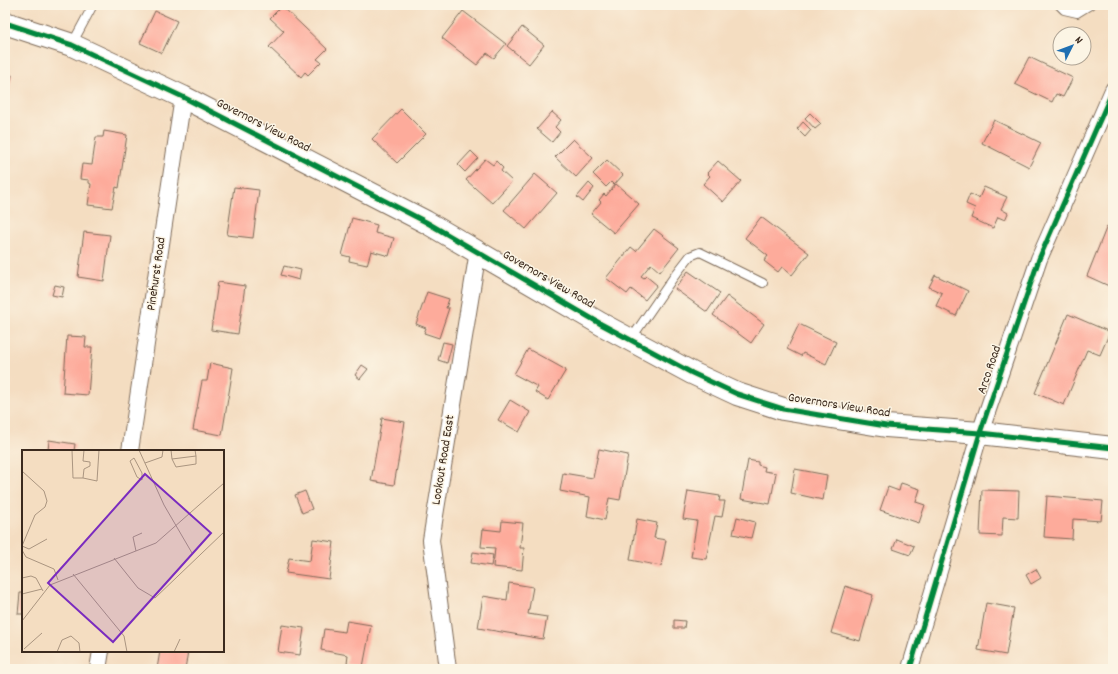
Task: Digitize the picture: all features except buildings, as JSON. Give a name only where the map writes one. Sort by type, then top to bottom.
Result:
[{"type":"street","name":"Governors View Road","points":[[5,23],[72,45],[183,97],[426,222],[631,340],[692,373],[737,394],[783,409],[886,426],[980,433],[1113,448]]},
{"type":"street","name":"Arco Road","points":[[910,666],[980,433],[1039,259],[1113,90]]},
{"type":"street","name":"Pinehurst Road","points":[[130,450],[183,97]]},
{"type":"street","name":"Lookout Road East","points":[[448,669],[431,540],[478,252]]},
{"type":"street","points":[[98,669],[101,652]]},
{"type":"lane","points":[[72,45],[93,5]]},
{"type":"lane","points":[[1059,5],[1064,10],[1077,14],[1090,5]]},
{"type":"lane","points":[[631,340],[673,278],[690,256],[700,252],[764,283]]},
{"type":"cycle path","points":[[5,23],[72,45],[183,97],[426,222],[601,324],[692,373],[737,394],[783,409],[886,426],[980,433],[1113,448]]},
{"type":"cycle path","points":[[911,665],[980,433],[1039,259],[1113,90]]}]
